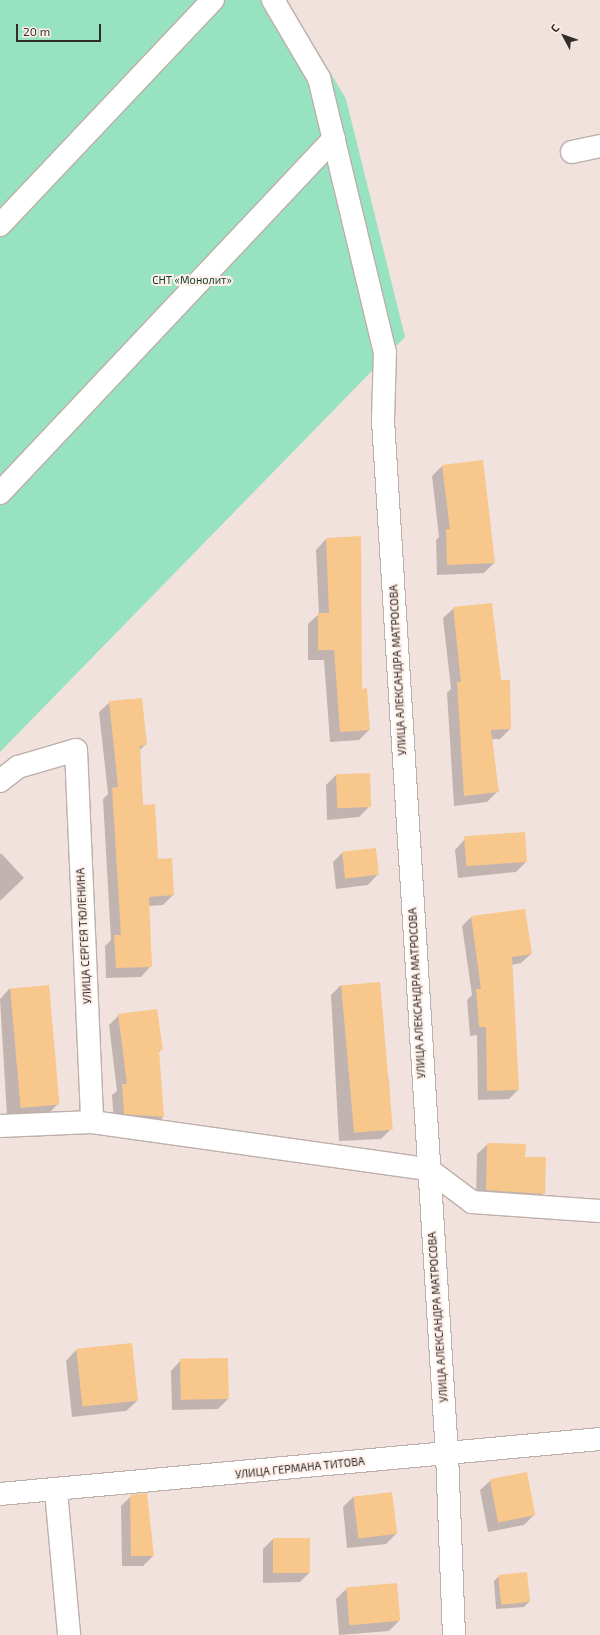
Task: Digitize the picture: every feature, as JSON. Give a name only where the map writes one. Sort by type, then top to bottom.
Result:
[{"type":"street","points":[[0,225],[213,0]]},
{"type":"street","name":"УЛИЦА АЛЕКСАНДРА МАТРОСОВА","points":[[272,0],[319,78],[385,352],[382,420],[447,1454],[454,1635]]},
{"type":"street","points":[[0,492],[334,139]]},
{"type":"street","points":[[572,152],[600,146]]},
{"type":"street","name":"УЛИЦА СЕРГЕЯ ТЮЛЕНИНА","points":[[0,781],[18,767],[76,750],[92,1122]]},
{"type":"street","points":[[0,1126],[92,1122],[428,1168],[472,1202],[600,1211]]},
{"type":"street","name":"УЛИЦА ГЕРМАНА ТИТОВА","points":[[0,1494],[56,1492],[600,1438]]},
{"type":"street","points":[[56,1492],[69,1635]]},
{"type":"green space","name":"СНТ «Монолит»","points":[[0,0],[287,0],[346,99],[405,337],[0,752]]},
{"type":"building","points":[[483,460],[495,563],[447,565],[446,529],[450,529],[442,465]]},
{"type":"building","points":[[361,536],[362,689],[367,688],[370,730],[340,732],[334,650],[318,650],[318,613],[329,613],[326,538]]},
{"type":"building","points":[[492,603],[501,680],[510,680],[511,729],[491,730],[499,792],[464,796],[457,682],[461,682],[453,607]]},
{"type":"building","points":[[142,698],[147,745],[140,746],[143,805],[155,804],[158,859],[172,858],[174,895],[149,897],[152,967],[116,968],[114,935],[121,935],[112,788],[118,787],[109,701]]},
{"type":"building","points":[[370,773],[371,807],[337,808],[336,774]]},
{"type":"building","points":[[525,832],[527,862],[466,866],[464,836]]},
{"type":"building","points":[[376,848],[379,875],[345,878],[342,852]]},
{"type":"building","points":[[525,909],[532,954],[512,957],[519,1090],[487,1091],[486,1027],[479,1027],[476,989],[481,989],[471,916]]},
{"type":"building","points":[[380,982],[393,1129],[354,1133],[341,985]]},
{"type":"building","points":[[49,985],[59,1105],[21,1108],[10,988]]},
{"type":"building","points":[[157,1009],[163,1050],[159,1050],[164,1117],[124,1114],[122,1084],[127,1084],[118,1014]]},
{"type":"building","points":[[487,1143],[526,1144],[525,1157],[546,1157],[545,1194],[486,1190]]},
{"type":"building","points":[[132,1343],[138,1401],[82,1407],[76,1349]]},
{"type":"building","points":[[228,1358],[229,1399],[181,1400],[180,1359]]},
{"type":"building","points":[[527,1472],[535,1515],[498,1522],[490,1479]]},
{"type":"building","points":[[392,1492],[397,1534],[358,1538],[353,1497]]},
{"type":"building","points":[[147,1493],[154,1556],[131,1556],[130,1495]]},
{"type":"building","points":[[273,1538],[310,1538],[310,1573],[273,1573]]},
{"type":"building","points":[[527,1572],[530,1602],[501,1605],[498,1575]]},
{"type":"building","points":[[397,1583],[400,1621],[350,1625],[346,1587]]}]
